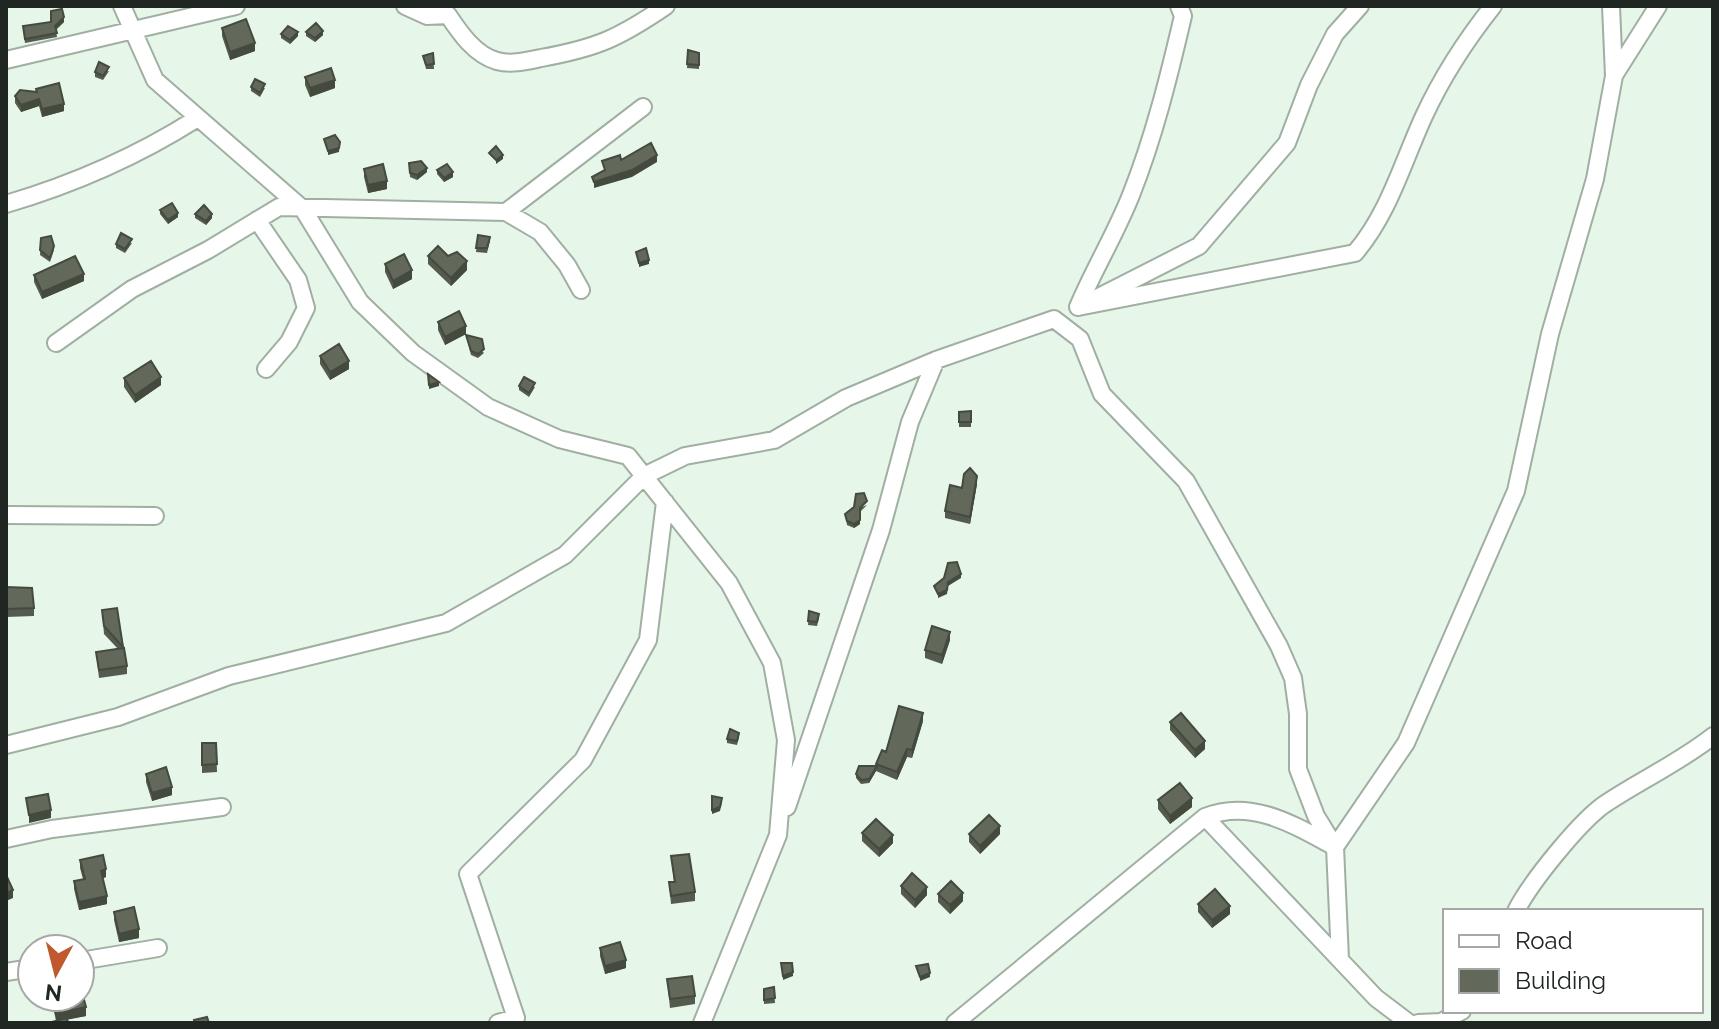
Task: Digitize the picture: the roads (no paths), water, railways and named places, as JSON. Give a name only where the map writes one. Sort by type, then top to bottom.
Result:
[{"type":"street","points":[[122,6],[155,80],[196,119],[303,209],[360,302],[413,353],[488,407],[559,439],[628,456],[665,502],[729,583],[772,663],[786,740],[778,835]]},
{"type":"street","points":[[6,60],[236,6]]},
{"type":"street","points":[[405,6],[427,16],[448,15],[481,53],[497,61],[515,63],[592,49],[622,36],[666,6]]},
{"type":"street","points":[[1078,307],[1098,257],[1130,197],[1165,94],[1183,16],[1179,6]]},
{"type":"street","points":[[6,745],[118,717],[229,676],[446,623],[565,555],[644,476],[685,456],[774,440],[846,398],[936,360],[1054,319],[1199,246],[1287,143],[1309,85],[1335,34],[1360,6]]},
{"type":"street","points":[[1078,307],[1355,253],[1377,228],[1425,115],[1466,39],[1493,6]]},
{"type":"street","points":[[1335,847],[1406,743],[1516,491],[1550,334],[1595,179],[1614,76],[1611,6]]},
{"type":"street","points":[[1614,76],[1658,6]]},
{"type":"street","points":[[506,212],[643,107]]},
{"type":"street","points":[[6,204],[72,185],[158,143],[196,119]]},
{"type":"street","points":[[56,343],[132,289],[279,207],[506,212],[540,232],[567,265],[581,290]]},
{"type":"street","points":[[257,220],[298,280],[306,308],[289,342],[266,369]]},
{"type":"street","points":[[1054,319],[1080,339],[1102,394],[1186,481],[1279,646],[1293,678],[1298,714],[1298,769],[1316,816],[1335,847],[1340,959]]},
{"type":"street","points":[[702,1023],[778,835],[881,530],[910,422],[936,360]]},
{"type":"street","points":[[498,1023],[516,1018],[468,874],[583,760],[648,640],[665,502]]},
{"type":"street","points":[[6,515],[155,516]]},
{"type":"street","points":[[1517,909],[1554,859],[1604,804],[1690,754],[1713,736]]},
{"type":"street","points":[[6,839],[52,829],[222,807]]},
{"type":"street","points":[[955,1023],[1205,817],[1222,810],[1252,809],[1335,847]]},
{"type":"street","points":[[1205,817],[1376,998],[1409,1023]]},
{"type":"street","points":[[96,958],[158,948]]},
{"type":"street","points":[[1418,1023],[1441,1022],[1458,1013]]}]
